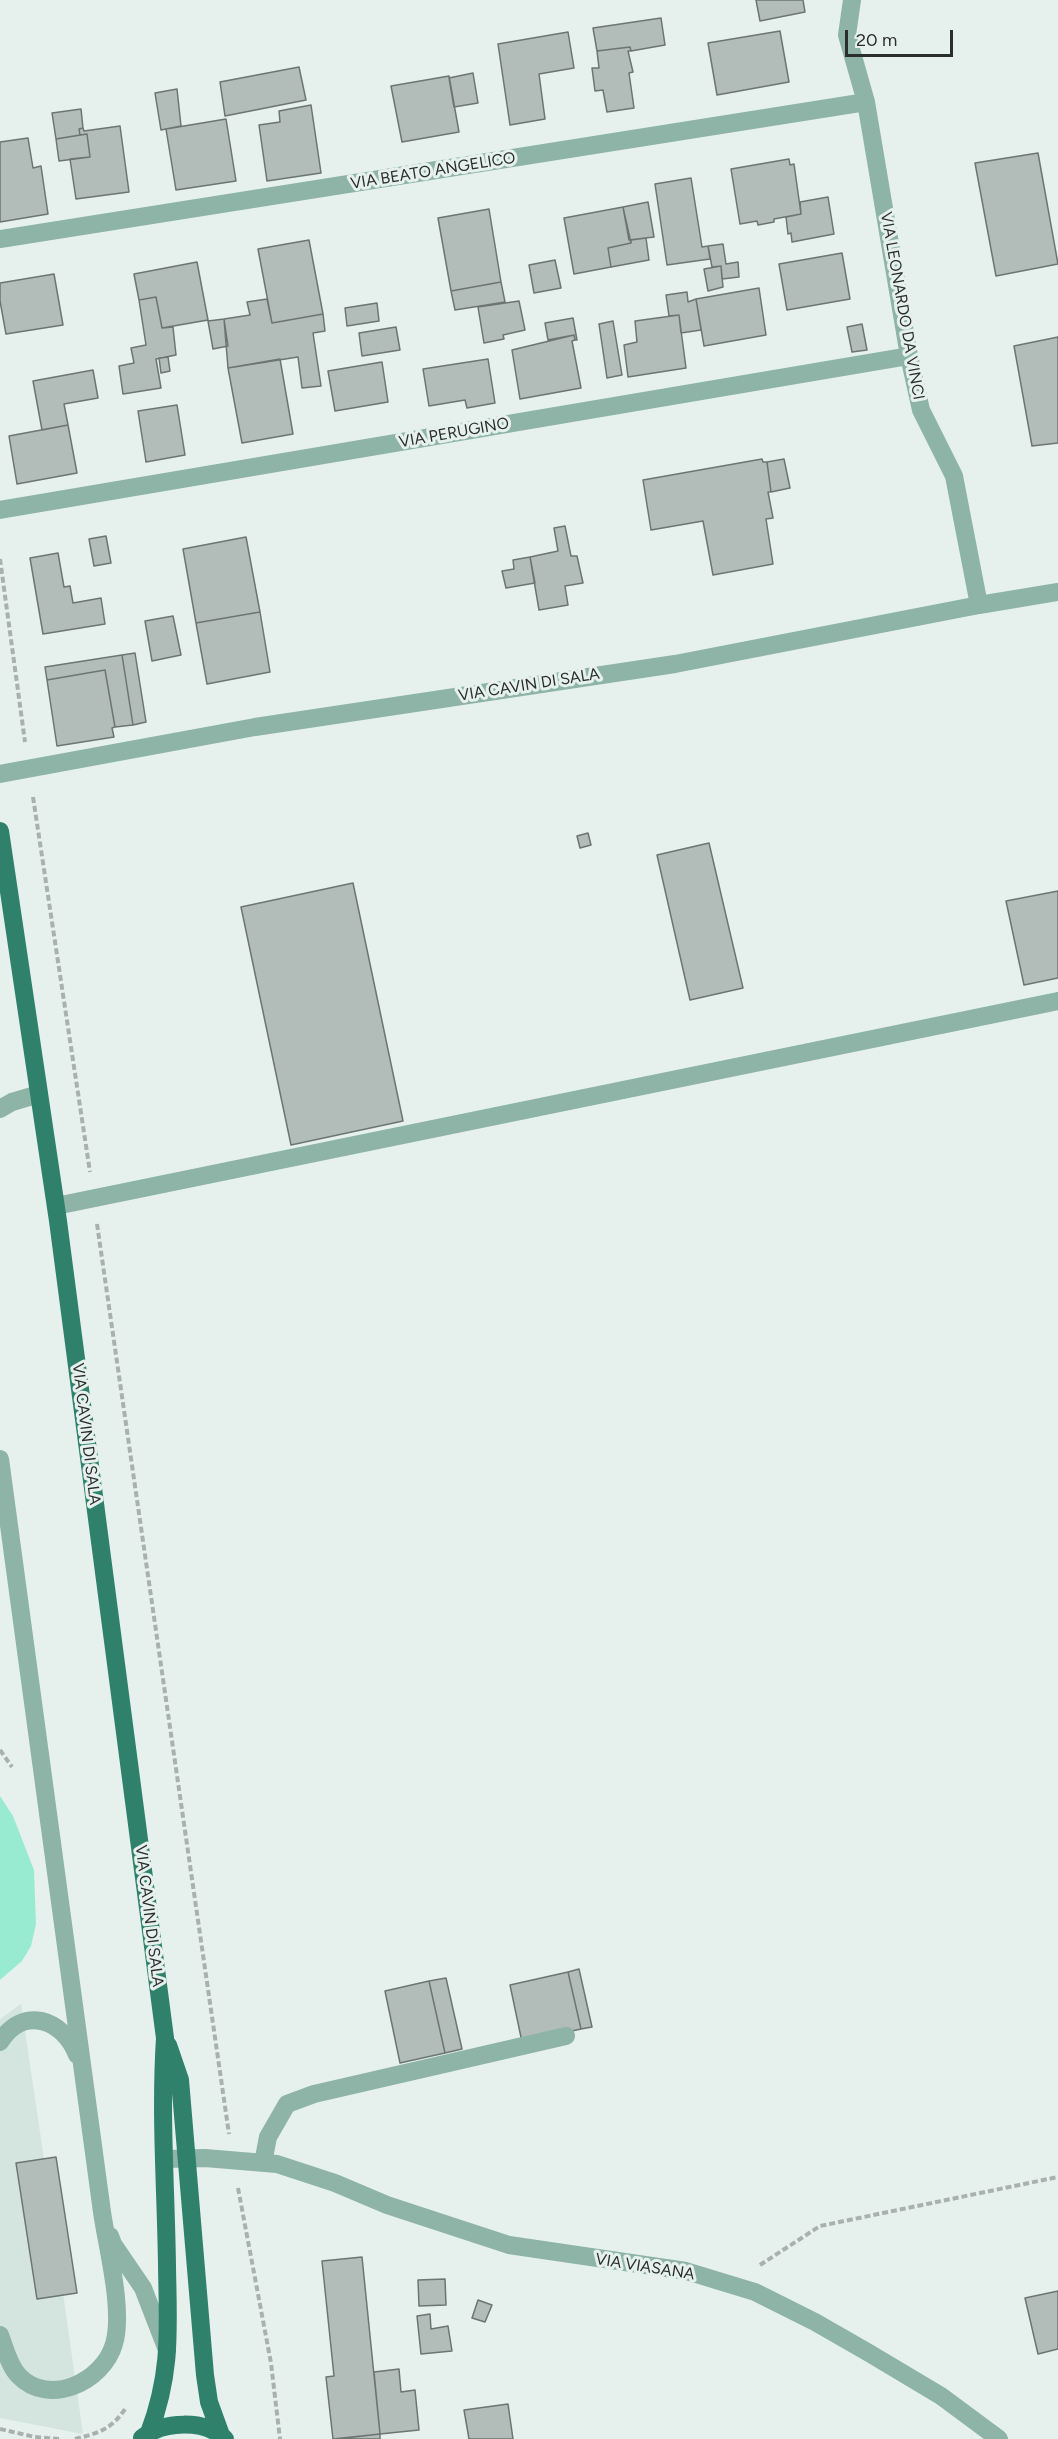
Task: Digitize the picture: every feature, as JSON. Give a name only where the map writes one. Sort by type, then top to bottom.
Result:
[{"type":"main road","name":"VIA CAVIN DI SALA","points":[[0,831],[56,1206],[165,2038],[162,2085],[166,2159],[168,2354],[159,2406],[145,2436]]},
{"type":"main road","name":"VIA CAVIN DI SALA","points":[[165,2038],[180,2080],[207,2390],[223,2437]]},
{"type":"main road","points":[[145,2436],[166,2426],[185,2424],[203,2427],[223,2437]]},
{"type":"street","name":"VIA LEONARDO DA VINCI","points":[[852,0],[848,35],[866,102],[909,356],[921,410],[954,476],[979,605]]},
{"type":"street","name":"VIA BEATO ANGELICO","points":[[0,239],[866,102]]},
{"type":"street","name":"VIA PERUGINO","points":[[0,510],[909,356]]},
{"type":"street","name":"VIA CAVIN DI SALA","points":[[0,774],[255,727],[675,663],[1058,592]]},
{"type":"street","points":[[56,1206],[1058,1000]]},
{"type":"street","points":[[0,1109],[12,1102],[39,1094]]},
{"type":"street","points":[[0,1459],[114,2290],[117,2328],[114,2344],[106,2361],[85,2380],[62,2390],[40,2390],[20,2378],[13,2369],[0,2335]]},
{"type":"street","points":[[0,2042],[4,2036],[19,2025],[35,2020],[46,2022],[57,2026],[72,2042],[83,2070]]},
{"type":"street","points":[[263,2163],[268,2137],[287,2104],[314,2094],[566,2036]]},
{"type":"street","name":"VIA VIASANA","points":[[166,2159],[233,2160],[277,2164],[387,2205],[509,2244],[686,2271],[755,2292],[815,2322],[940,2396],[999,2439]]},
{"type":"street","points":[[102,2212],[114,2244],[143,2288],[168,2354]]},
{"type":"path","points":[[0,559],[28,769],[94,1199],[233,2160],[272,2363],[280,2439]]},
{"type":"path","points":[[730,2284],[820,2226],[1058,2177]]},
{"type":"path","points":[[75,2439],[101,2432],[117,2422],[129,2404]]},
{"type":"path","points":[[0,2429],[35,2437],[60,2439]]},
{"type":"shaded area","points":[[21,2004],[83,2434],[0,2418],[0,2019]]},
{"type":"green space","points":[[0,1796],[13,1816],[34,1870],[36,1924],[31,1946],[22,1961],[0,1980]]},
{"type":"building","points":[[756,0],[803,0],[805,12],[760,21]]},
{"type":"building","points":[[661,18],[665,45],[631,51],[630,47],[597,51],[593,28]]},
{"type":"building","points":[[780,31],[789,82],[717,95],[708,43]]},
{"type":"building","points":[[568,32],[574,68],[539,74],[545,119],[510,125],[498,44]]},
{"type":"building","points":[[630,47],[631,51],[628,51],[633,72],[629,73],[634,108],[607,112],[603,90],[595,91],[592,68],[599,68],[597,51]]},
{"type":"building","points":[[299,67],[306,100],[225,116],[220,82]]},
{"type":"building","points":[[473,73],[478,103],[454,107],[449,78]]},
{"type":"building","points":[[449,76],[459,132],[402,142],[391,86]]},
{"type":"building","points":[[177,89],[181,126],[161,130],[155,93]]},
{"type":"building","points":[[311,105],[321,173],[267,181],[259,125],[280,122],[279,111]]},
{"type":"building","points":[[81,109],[83,128],[79,129],[80,135],[56,139],[52,113]]},
{"type":"building","points":[[226,119],[236,181],[176,190],[166,129]]},
{"type":"building","points":[[120,126],[129,192],[76,199],[70,159],[90,157],[87,134],[80,135],[79,129],[83,128],[84,131]]},
{"type":"building","points":[[87,134],[90,157],[59,161],[56,139]]},
{"type":"building","points":[[28,138],[33,168],[41,166],[48,214],[0,222],[0,142]]},
{"type":"building","points":[[1038,153],[1058,264],[996,276],[975,163]]},
{"type":"building","points":[[789,159],[790,165],[794,164],[801,214],[774,219],[774,222],[758,225],[757,221],[740,224],[731,169]]},
{"type":"building","points":[[691,178],[702,247],[708,246],[710,259],[667,265],[655,184]]},
{"type":"building","points":[[828,197],[834,234],[792,242],[791,233],[788,234],[786,217],[801,214],[800,202]]},
{"type":"building","points":[[648,202],[654,237],[629,240],[623,207]]},
{"type":"building","points":[[623,207],[631,243],[608,248],[611,267],[574,274],[564,218]]},
{"type":"building","points":[[489,209],[501,282],[451,291],[438,218]]},
{"type":"building","points":[[646,238],[649,260],[611,267],[608,248],[631,243],[631,240]]},
{"type":"building","points":[[309,240],[323,314],[272,323],[258,249]]},
{"type":"building","points":[[723,244],[726,264],[738,262],[739,277],[722,279],[721,266],[712,267],[708,246]]},
{"type":"building","points":[[842,253],[850,299],[787,310],[779,264]]},
{"type":"building","points":[[555,260],[561,288],[534,293],[529,265]]},
{"type":"building","points":[[197,262],[208,320],[162,328],[156,297],[139,300],[134,274]]},
{"type":"building","points":[[721,266],[723,287],[708,291],[704,269]]},
{"type":"building","points":[[54,274],[63,325],[6,334],[0,301],[0,283]]},
{"type":"building","points":[[501,282],[505,302],[455,310],[451,291]]},
{"type":"building","points":[[759,288],[766,335],[704,346],[696,299]]},
{"type":"building","points":[[687,292],[688,302],[696,299],[701,330],[681,333],[679,315],[669,316],[666,295]]},
{"type":"building","points":[[156,297],[162,328],[173,327],[176,355],[156,359],[161,388],[123,394],[119,366],[134,363],[131,348],[146,345],[139,300]]},
{"type":"building","points":[[267,299],[272,323],[323,314],[325,331],[313,333],[321,386],[302,388],[298,357],[228,368],[224,319],[250,315],[247,302]]},
{"type":"building","points":[[519,301],[525,330],[503,335],[504,339],[484,343],[478,307]]},
{"type":"building","points":[[377,303],[379,321],[347,326],[345,308]]},
{"type":"building","points":[[679,315],[686,368],[628,377],[624,345],[637,342],[635,321]]},
{"type":"building","points":[[573,318],[577,340],[574,335],[548,340],[545,323]]},
{"type":"building","points":[[224,319],[228,346],[213,349],[208,321]]},
{"type":"building","points":[[613,321],[622,375],[607,378],[599,324]]},
{"type":"building","points":[[862,324],[867,350],[852,352],[847,327]]},
{"type":"building","points":[[396,327],[400,350],[362,356],[359,333]]},
{"type":"building","points":[[574,335],[575,340],[572,341],[581,388],[520,399],[512,350]]},
{"type":"building","points":[[1058,337],[1058,443],[1032,446],[1014,346]]},
{"type":"building","points":[[168,357],[170,371],[161,373],[159,358]]},
{"type":"building","points":[[280,359],[293,434],[242,443],[228,368]]},
{"type":"building","points":[[488,359],[495,403],[467,408],[465,400],[429,406],[423,369]]},
{"type":"building","points":[[382,362],[388,402],[335,411],[328,371]]},
{"type":"building","points":[[93,370],[98,398],[64,404],[68,425],[42,430],[33,381]]},
{"type":"building","points":[[177,405],[185,455],[146,462],[138,411]]},
{"type":"building","points":[[68,425],[77,473],[17,484],[9,436]]},
{"type":"building","points":[[762,459],[763,462],[767,462],[771,492],[768,492],[773,518],[766,519],[773,564],[713,575],[703,521],[651,530],[643,480]]},
{"type":"building","points":[[784,459],[790,488],[771,492],[767,462]]},
{"type":"building","points":[[565,526],[571,556],[577,556],[583,583],[565,586],[568,605],[539,610],[530,557],[558,551],[554,528]]},
{"type":"building","points":[[106,536],[111,563],[94,566],[89,539]]},
{"type":"building","points":[[246,537],[260,612],[196,623],[183,549]]},
{"type":"building","points":[[58,553],[64,587],[70,586],[73,603],[101,598],[105,624],[43,634],[30,558]]},
{"type":"building","points":[[530,557],[535,583],[506,588],[502,571],[514,569],[513,560]]},
{"type":"building","points":[[260,612],[270,672],[207,684],[196,623]]},
{"type":"building","points":[[173,616],[181,655],[152,661],[145,621]]},
{"type":"building","points":[[135,653],[146,722],[133,725],[122,655]]},
{"type":"building","points":[[122,655],[133,725],[115,727],[105,670],[47,680],[45,667]]},
{"type":"building","points":[[105,670],[115,727],[112,728],[114,737],[57,746],[47,680]]},
{"type":"building","points":[[588,833],[591,845],[580,848],[577,836]]},
{"type":"building","points":[[709,843],[743,988],[690,1000],[657,855]]},
{"type":"building","points":[[353,883],[403,1121],[291,1145],[241,907]]},
{"type":"building","points":[[1058,891],[1058,978],[1024,985],[1006,901]]},
{"type":"building","points":[[579,1969],[592,2027],[581,2029],[568,1972]]},
{"type":"building","points":[[568,1972],[581,2029],[522,2042],[510,1985]]},
{"type":"building","points":[[446,1978],[462,2049],[445,2053],[429,1981]]},
{"type":"building","points":[[429,1981],[445,2053],[400,2063],[385,1991]]},
{"type":"building","points":[[56,2157],[77,2293],[37,2299],[16,2163]]},
{"type":"building","points":[[362,2257],[380,2434],[333,2439],[326,2377],[334,2376],[322,2261]]},
{"type":"building","points":[[445,2279],[446,2305],[419,2306],[418,2280]]},
{"type":"building","points":[[1058,2291],[1058,2349],[1038,2354],[1025,2298]]},
{"type":"building","points":[[478,2300],[492,2305],[485,2322],[472,2318]]},
{"type":"building","points":[[430,2314],[431,2329],[448,2326],[452,2351],[421,2354],[417,2316]]},
{"type":"building","points":[[399,2369],[401,2392],[415,2390],[419,2430],[380,2434],[374,2372]]},
{"type":"building","points":[[508,2404],[513,2439],[469,2439],[464,2410]]},
{"type":"building","points":[[380,2434],[380,2439],[337,2439]]}]
